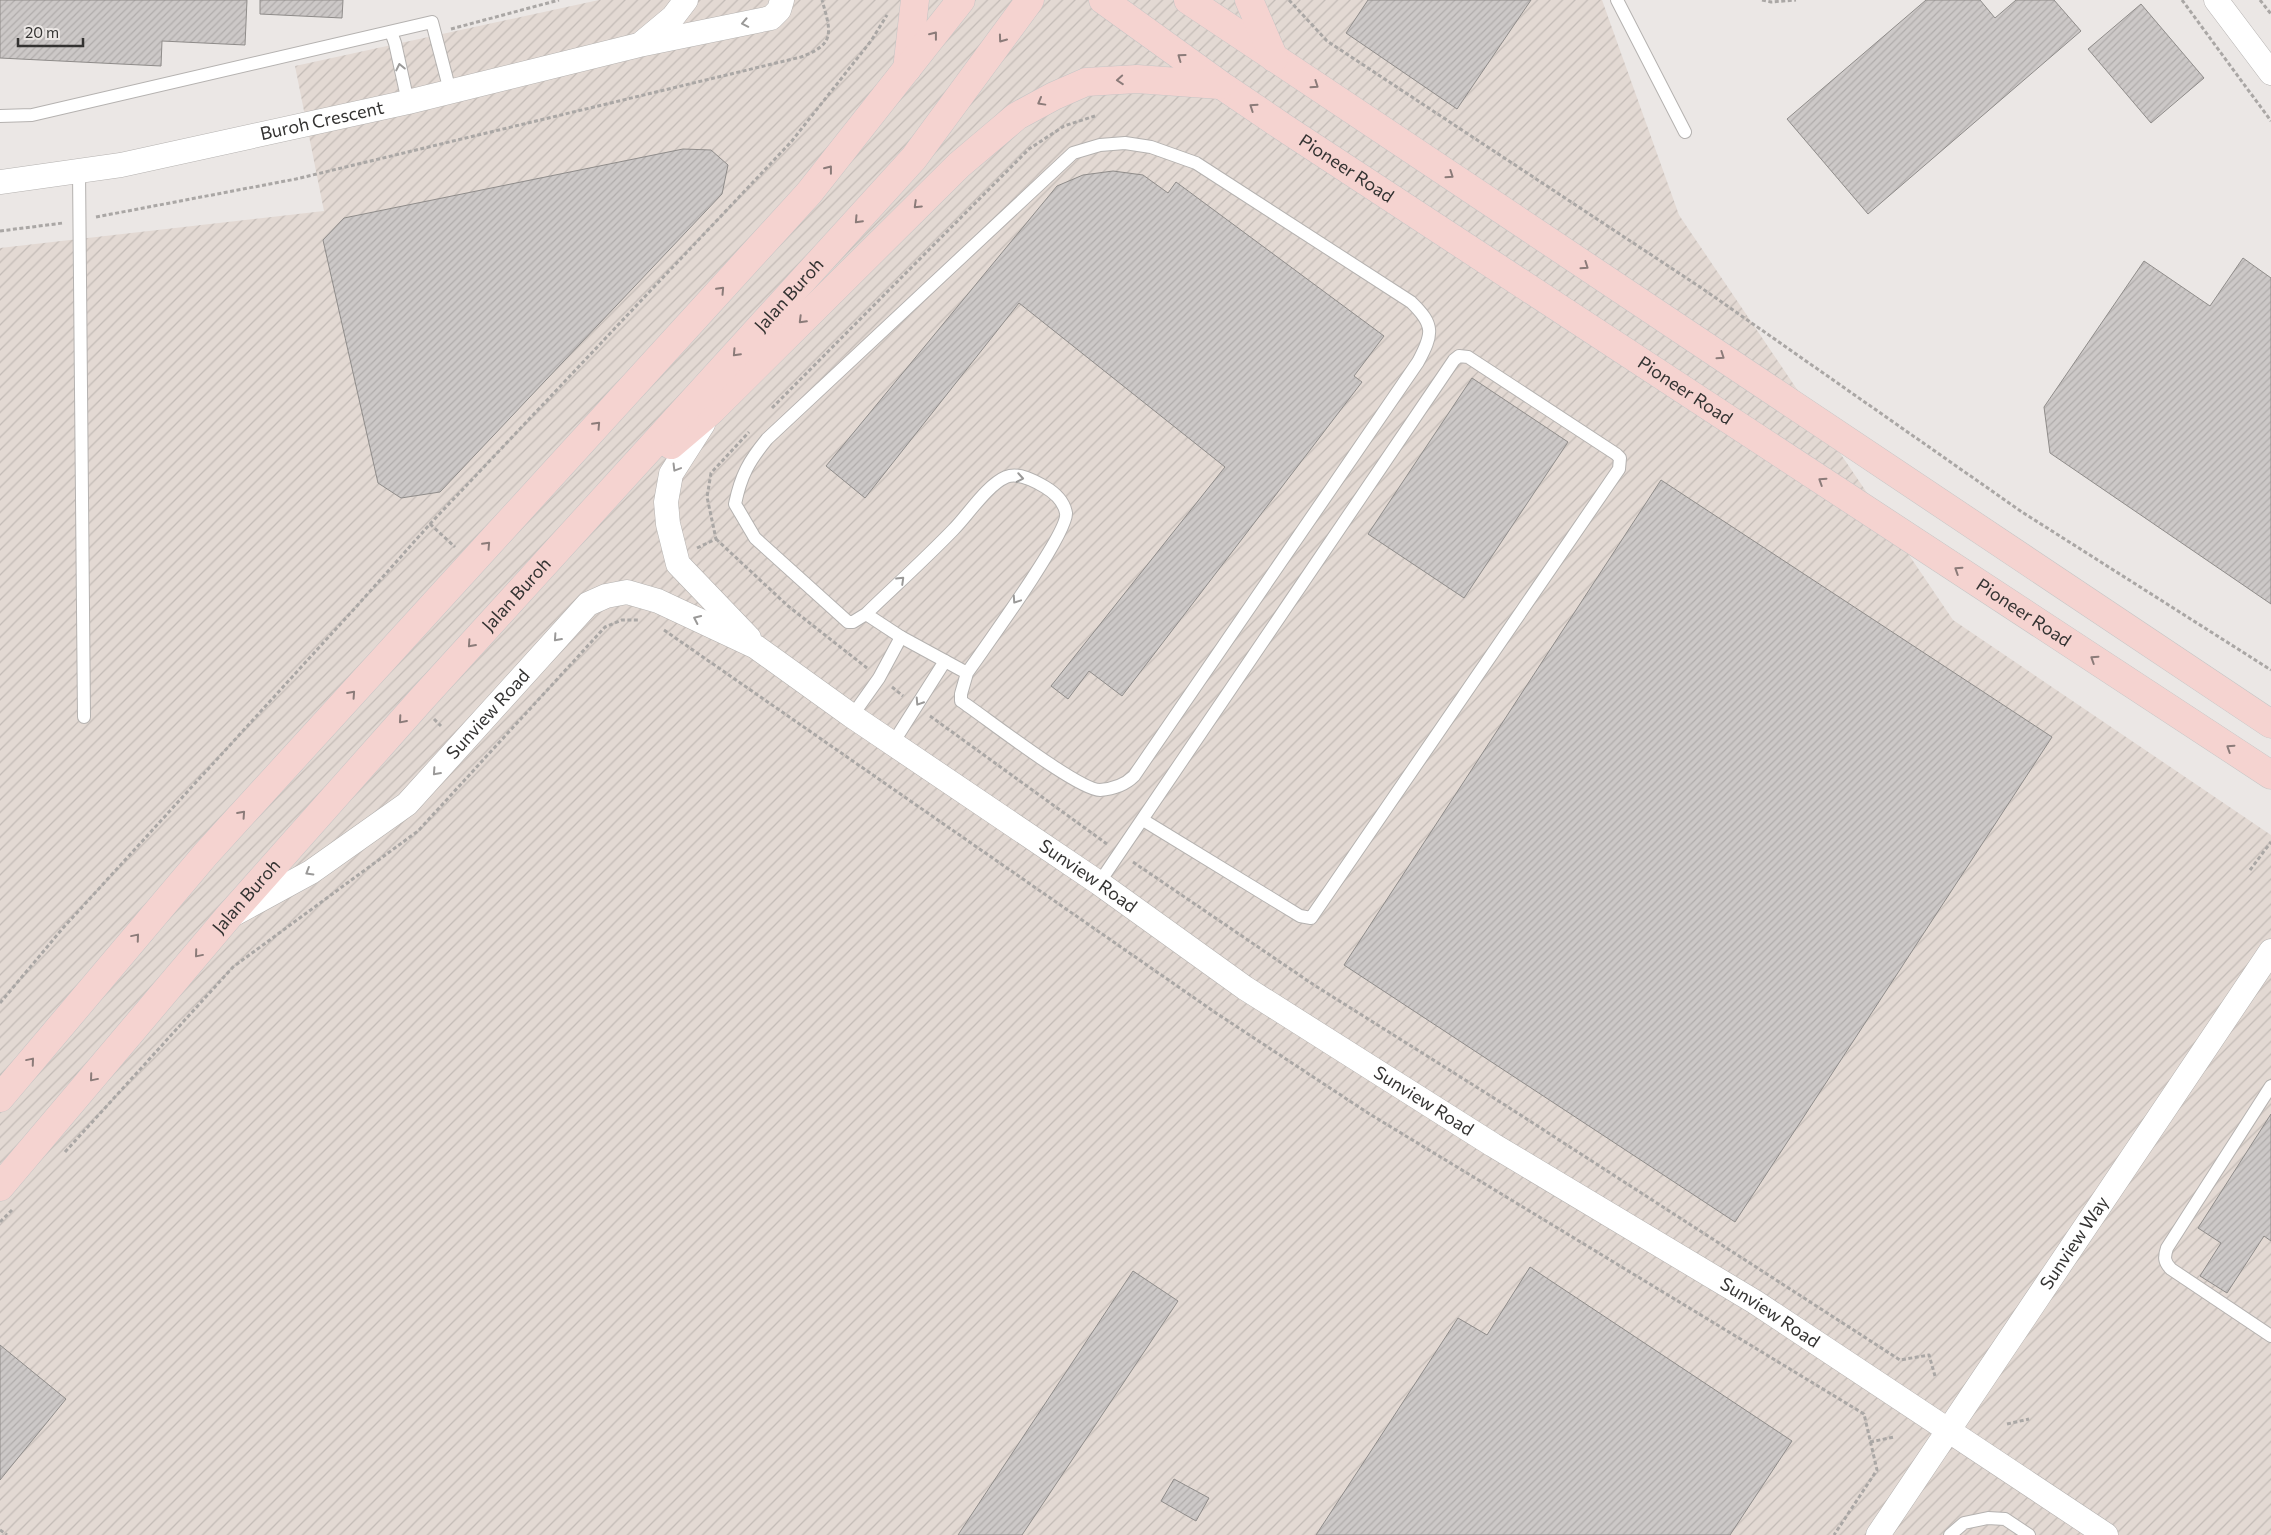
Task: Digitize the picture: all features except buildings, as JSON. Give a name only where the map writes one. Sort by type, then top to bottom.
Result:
[{"type":"main road","points":[[907,69],[915,0]]},
{"type":"main road","points":[[0,1098],[205,855],[809,193],[961,0]]},
{"type":"main road","name":"Jalan Buroh","points":[[0,1187],[229,916],[580,522],[914,158],[1030,0]]},
{"type":"main road","name":"Pioneer Road","points":[[1103,0],[1221,85],[2271,775]]},
{"type":"main road","points":[[1188,0],[2271,724]]},
{"type":"main road","points":[[1249,0],[1274,58]]},
{"type":"main road","points":[[580,522],[711,411],[953,170],[1017,116],[1054,96],[1086,82],[1137,79],[1221,85]]},
{"type":"street","name":"Buroh Crescent","points":[[639,45],[673,17],[686,0]]},
{"type":"street","name":"Buroh Crescent","points":[[0,182],[121,165],[408,102],[639,45],[771,18],[779,10],[782,0]]},
{"type":"street","points":[[2216,0],[2271,74]]},
{"type":"street","name":"Sunview Road","points":[[711,411],[672,474],[666,502],[668,524],[678,564],[756,647]]},
{"type":"street","name":"Sunview Road","points":[[229,916],[312,872],[407,804],[588,604],[606,596],[627,592],[658,601],[756,647],[852,716],[1099,883],[1245,988],[1493,1145],[1755,1302],[2106,1535]]},
{"type":"street","name":"Sunview Way","points":[[1878,1535],[2271,951]]},
{"type":"lane","points":[[1617,0],[1685,132]]},
{"type":"lane","points":[[0,116],[32,115],[391,32],[433,28],[450,92]]},
{"type":"lane","points":[[391,32],[408,102]]},
{"type":"lane","points":[[1125,143],[1151,147],[1196,163],[1411,302],[1424,314],[1429,326],[1430,336],[1418,362],[1140,768],[1128,782],[1121,786],[1099,790],[1070,778],[962,701],[961,694],[967,673],[1044,559],[1064,525],[1066,514],[1061,501],[1036,481],[1018,476],[1007,477],[994,484],[953,530],[866,614],[853,622],[848,622],[755,538],[735,504],[740,482],[748,463],[767,439],[1073,154],[1100,145],[1125,143]]},
{"type":"lane","points":[[79,171],[84,717]]},
{"type":"lane","points":[[1099,883],[1459,356],[1468,357],[1620,458],[1619,469],[1311,918],[1300,916],[1143,820]]},
{"type":"lane","points":[[866,614],[901,637],[967,673]]},
{"type":"lane","points":[[852,716],[879,678],[901,637]]},
{"type":"lane","points":[[893,743],[945,662]]},
{"type":"lane","points":[[2271,1086],[2167,1248],[2164,1256],[2166,1264],[2171,1269],[2271,1336]]},
{"type":"lane","points":[[1950,1535],[1964,1523],[1988,1518],[2005,1519],[2029,1535]]},
{"type":"path","points":[[433,28],[559,0]]},
{"type":"path","points":[[0,231],[79,221],[296,179],[801,57],[816,51],[829,37],[830,27],[822,0]]},
{"type":"path","points":[[1289,0],[1327,41],[1703,289],[2022,512],[2271,670]]},
{"type":"path","points":[[1762,0],[1771,2],[1796,0]]},
{"type":"path","points":[[2182,0],[2271,121]]},
{"type":"path","points":[[2260,0],[2271,14]]},
{"type":"path","points":[[0,1002],[63,928],[430,524],[791,142],[872,41],[886,18],[889,9]]},
{"type":"path","points":[[430,524],[471,562]]},
{"type":"path","points":[[716,539],[788,606],[879,678],[1119,853],[1314,985],[1505,1105],[1900,1360],[1929,1355],[1935,1376]]},
{"type":"path","points":[[656,625],[1216,1013],[1368,1113],[1864,1414],[1877,1470],[1834,1535]]},
{"type":"path","points":[[2250,870],[2271,842]]},
{"type":"path","points":[[2006,1424],[2029,1419]]},
{"type":"path","points":[[1870,1442],[1894,1437]]},
{"type":"path","points":[[0,1530],[4,1531],[7,1535]]},
{"type":"shaded area","points":[[599,0],[1602,0],[1679,215],[1953,620],[2271,835],[2271,1535],[0,1535],[0,248],[324,211],[295,66]]}]
